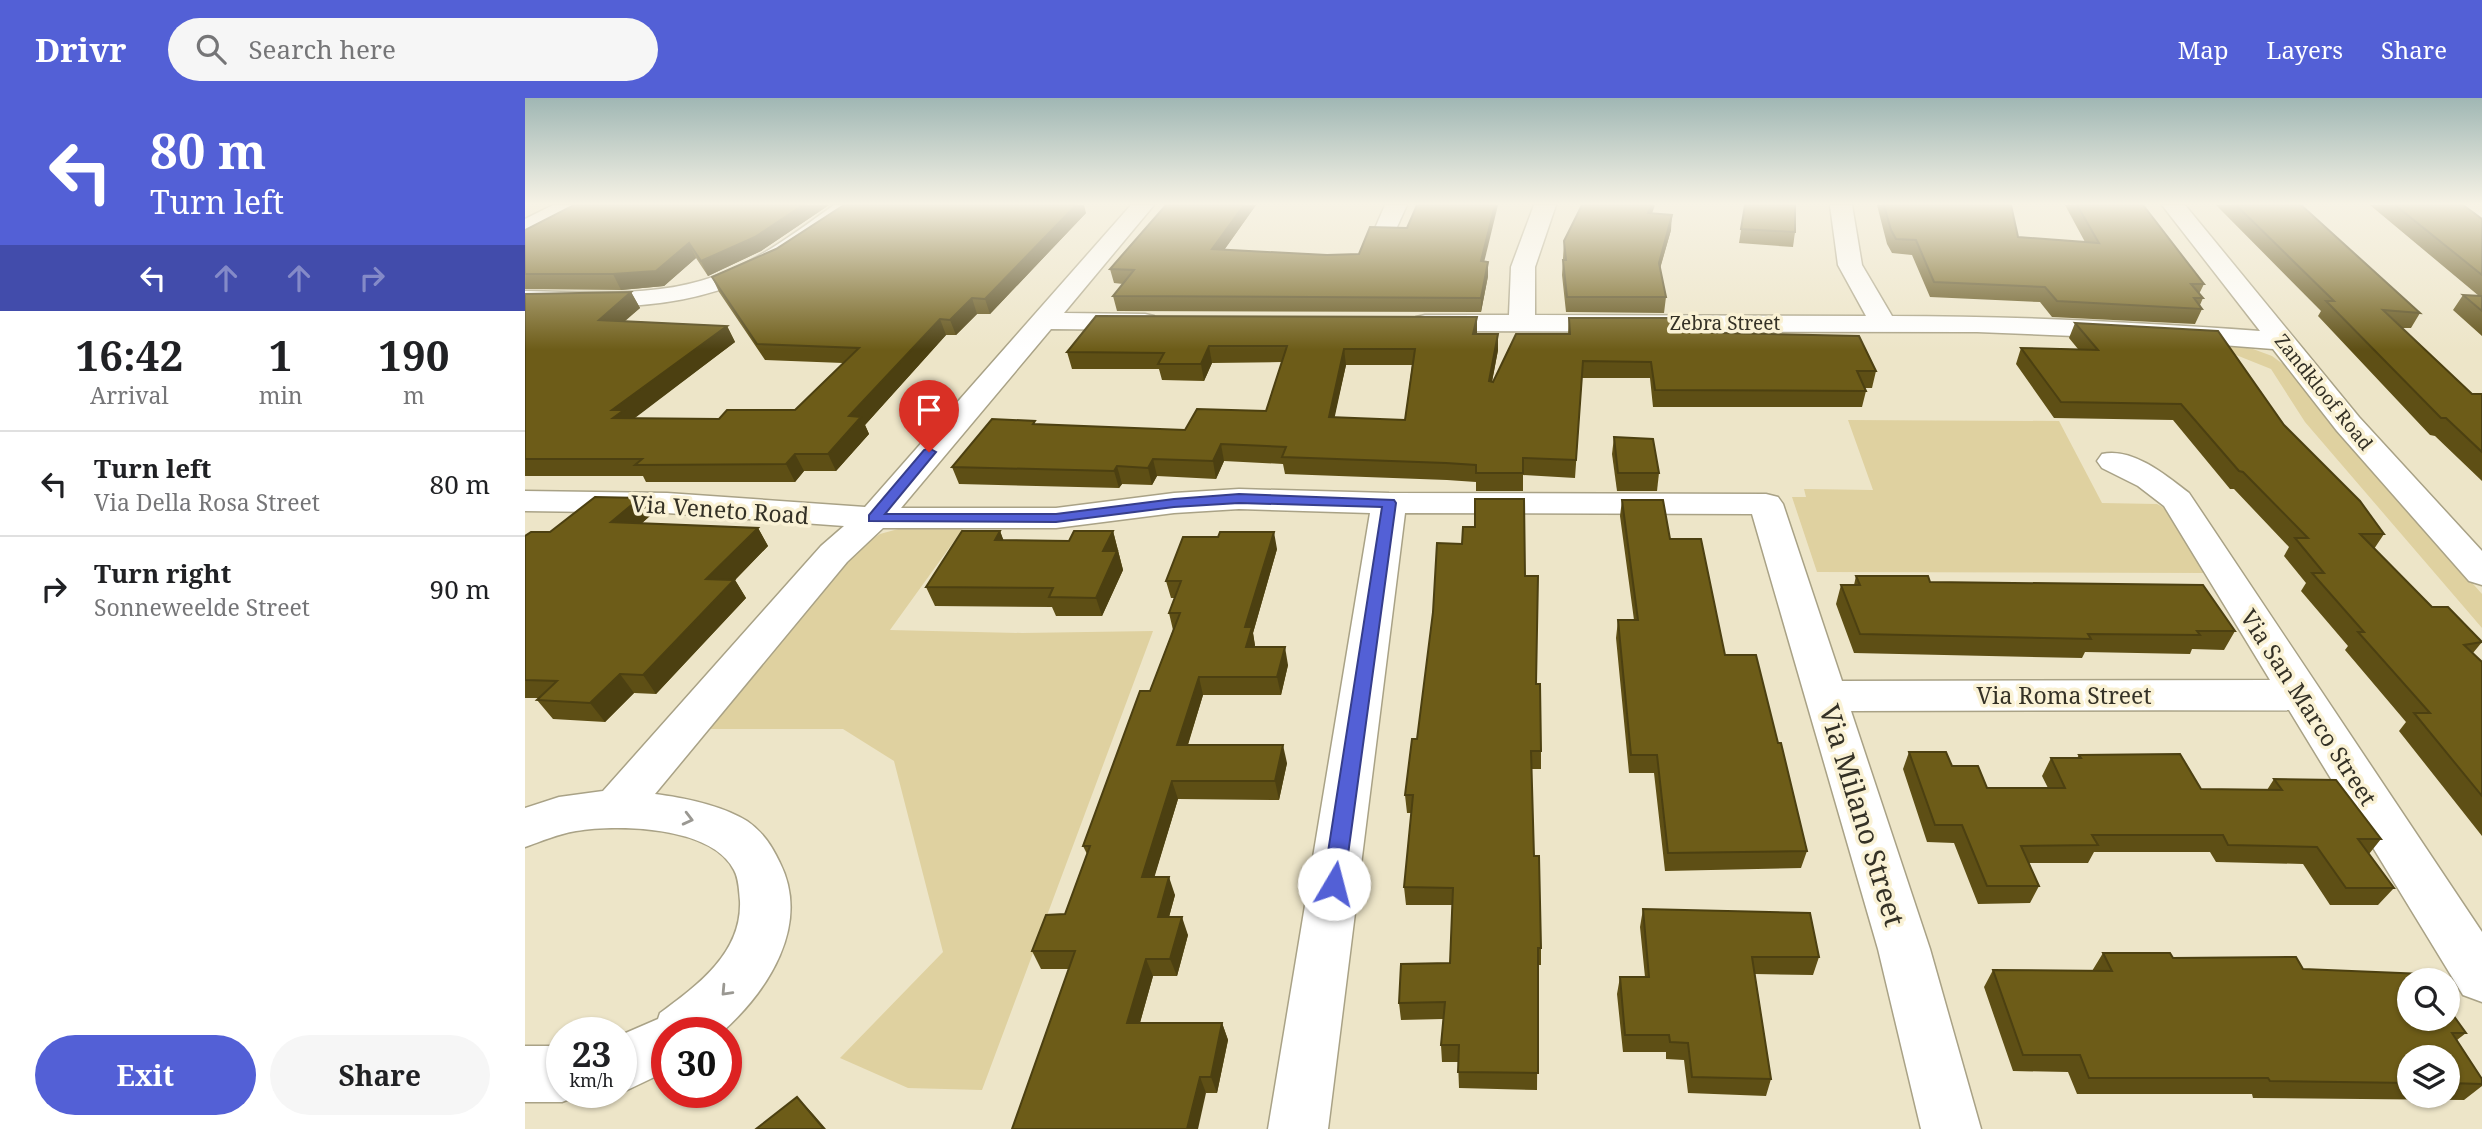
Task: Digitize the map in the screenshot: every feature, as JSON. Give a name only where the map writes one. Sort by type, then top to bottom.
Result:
[{"type":"street","points":[[525,299],[653,298],[713,285],[762,264],[778,253]]},
{"type":"street","points":[[615,808],[834,554],[874,518],[1101,253]]},
{"type":"street","points":[[1522,323],[1523,267],[1528,253]]},
{"type":"street","points":[[1848,253],[1850,265],[1883,323]]},
{"type":"street","name":"Zandkloof Road","points":[[2211,253],[2348,424],[2482,573]]},
{"type":"street","points":[[1042,321],[1165,322]]},
{"type":"street","name":"Zebra Street","points":[[1399,323],[1883,323],[2091,328],[2281,341]]},
{"type":"street","name":"Via San Marco Street","points":[[2113,461],[2150,479],[2177,500],[2482,978]]},
{"type":"street","name":"Via Veneto Road","points":[[534,508],[667,503],[874,518],[1056,518],[1174,503],[1239,499],[1389,503],[1766,504]]},
{"type":"street","points":[[1298,1129],[1389,503]]},
{"type":"street","name":"Via Milano Street","points":[[1766,504],[1903,949],[1951,1129]]},
{"type":"street","name":"Via Roma Street","points":[[1826,696],[2302,695]]},
{"type":"street","points":[[525,828],[566,814],[615,808],[651,811],[691,819],[721,829],[739,840],[754,855],[762,877],[768,912],[762,940],[751,962],[731,988],[700,1017]]},
{"type":"street","points":[[525,1074],[546,1074]]},
{"type":"shaded area","points":[[2223,344],[2253,349],[2272,356],[2287,367],[2332,425],[2482,594],[2482,628],[2305,422],[2271,369],[2231,353]]},
{"type":"shaded area","points":[[1848,420],[2059,421],[2102,503],[2157,504],[2174,513],[2208,567],[2205,573],[1817,572],[1792,497],[1806,497],[1804,489],[1873,490]]},
{"type":"shaded area","points":[[909,526],[965,526],[890,630],[1022,633],[1153,631],[982,1090],[908,1088],[840,1058],[943,952],[894,761],[843,729],[701,729],[855,550],[880,534]]},
{"type":"building","points":[[525,253],[677,253],[656,271],[525,274]]},
{"type":"building","points":[[696,253],[719,253],[701,261]]},
{"type":"building","points":[[767,253],[1029,253],[985,299],[972,298],[950,320],[940,319],[849,416],[861,417],[828,454],[795,454],[786,464],[635,465],[642,459],[525,459],[525,294],[631,292],[599,320],[727,326],[612,410],[624,410],[613,418],[719,419],[727,410],[795,410],[859,348],[757,344],[712,277]]},
{"type":"building","points":[[1124,253],[1483,253],[1481,261],[1488,262],[1481,298],[1113,296],[1134,270],[1110,269]]},
{"type":"building","points":[[1565,253],[1662,253],[1659,263],[1666,297],[1567,297],[1563,260],[1566,260]]},
{"type":"building","points":[[1922,253],[2180,253],[2204,284],[2191,284],[2203,298],[2194,298],[2202,309],[2057,301],[2045,287],[1934,282]]},
{"type":"building","points":[[2285,253],[2354,253],[2420,313],[2383,310],[2472,394],[2482,394],[2482,452],[2446,418],[2441,418],[2326,301],[2334,301]]},
{"type":"building","points":[[2455,253],[2482,253],[2482,275]]},
{"type":"building","points":[[2463,295],[2482,296],[2482,311]]},
{"type":"building","points":[[1096,316],[1477,317],[1473,334],[1498,334],[1489,381],[1493,382],[1516,334],[1570,334],[1569,318],[1670,318],[1673,332],[1859,336],[1876,371],[1857,371],[1866,391],[1655,390],[1651,362],[1583,361],[1576,460],[1523,458],[1523,473],[1476,473],[1476,465],[1446,463],[1282,457],[1286,447],[1221,444],[1213,461],[1153,459],[1148,468],[1117,466],[1114,471],[952,467],[992,419],[1035,421],[1033,424],[1185,430],[1197,409],[1266,411],[1287,346],[1209,346],[1201,364],[1158,364],[1164,353],[1067,352]],"holes":[[[1344,349],[1415,349],[1405,420],[1329,417]]]},
{"type":"building","points":[[2075,323],[2218,331],[2284,425],[2360,501],[2384,534],[2360,534],[2432,607],[2448,607],[2482,642],[2464,645],[2482,662],[2482,796],[2414,713],[2430,713],[2358,632],[2364,632],[2312,573],[2324,573],[2295,538],[2308,538],[2239,471],[2181,404],[2061,402],[2021,348],[2098,350]]},
{"type":"building","points":[[1614,437],[1653,439],[1659,473],[1618,473]]},
{"type":"building","points":[[595,497],[640,498],[611,522],[758,528],[706,579],[734,580],[643,675],[620,674],[590,703],[537,700],[557,681],[525,680],[525,536],[531,532],[550,532]]},
{"type":"building","points":[[1475,499],[1524,499],[1525,576],[1538,576],[1536,684],[1540,684],[1541,751],[1531,751],[1534,856],[1539,856],[1541,948],[1538,948],[1538,1073],[1458,1072],[1459,1045],[1441,1045],[1445,1002],[1399,1003],[1401,964],[1450,963],[1453,888],[1404,887],[1413,795],[1405,795],[1412,739],[1417,739],[1433,612],[1437,543],[1462,544],[1463,527],[1475,527]]},
{"type":"building","points":[[1622,500],[1663,500],[1670,539],[1701,539],[1725,655],[1756,655],[1807,851],[1668,853],[1657,755],[1631,755],[1618,620],[1638,620]]},
{"type":"building","points":[[962,531],[1000,531],[995,540],[1069,541],[1074,531],[1113,531],[1103,551],[1117,551],[1096,598],[1049,597],[1053,588],[926,587]]},
{"type":"building","points":[[1220,532],[1274,532],[1245,627],[1252,627],[1246,647],[1285,647],[1277,677],[1199,677],[1177,745],[1283,745],[1275,781],[1172,781],[1142,877],[1169,877],[1158,917],[1182,917],[1170,959],[1146,959],[1127,1023],[1222,1023],[1211,1077],[1200,1077],[1187,1129],[1012,1129],[1075,951],[1032,951],[1046,915],[1065,914],[1090,846],[1083,846],[1140,691],[1150,691],[1180,613],[1169,613],[1181,581],[1166,581],[1183,537],[1218,537]]},
{"type":"building","points":[[1856,576],[1928,576],[1930,582],[2203,585],[2235,631],[2197,631],[2200,635],[2088,634],[2091,639],[1860,634],[1841,585],[1860,585]]},
{"type":"building","points":[[1909,752],[1946,752],[1952,766],[1978,766],[1987,788],[2065,788],[2051,758],[2081,758],[2079,755],[2180,754],[2201,789],[2282,790],[2274,779],[2336,780],[2381,839],[2358,839],[2394,888],[2346,888],[2317,847],[2228,845],[2223,835],[2092,835],[2098,845],[2021,846],[2039,886],[1987,886],[1962,825],[1935,825]]},
{"type":"building","points":[[1643,909],[1810,913],[1819,957],[1752,957],[1771,1079],[1692,1077],[1688,1043],[1670,1042],[1669,1035],[1625,1035],[1620,977],[1649,977]]},
{"type":"building","points":[[2103,953],[2170,953],[2173,958],[2296,957],[2303,969],[2397,973],[2397,1031],[2460,1031],[2460,1025],[2466,1033],[2452,1033],[2460,1045],[2397,1045],[2397,1083],[2270,1081],[2268,1078],[2089,1078],[2080,1055],[2023,1055],[1993,970],[2112,971]]},
{"type":"building","points":[[2460,1045],[2482,1079],[2482,1084],[2460,1083]]},
{"type":"building","points":[[797,1097],[824,1129],[756,1129]]},
{"type":"route","points":[[929,452],[874,518],[1056,518],[1216,499],[1389,503],[1334,884]]}]
